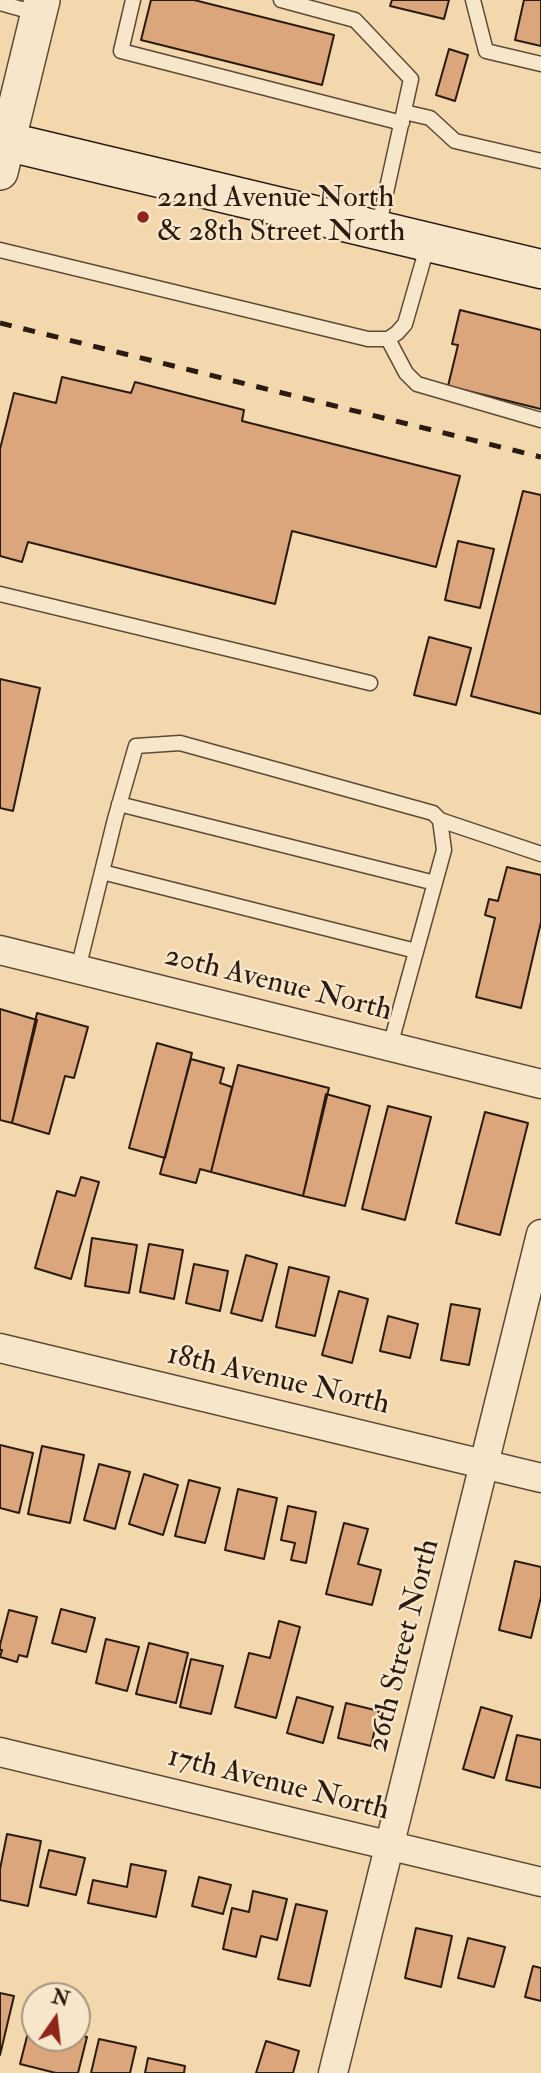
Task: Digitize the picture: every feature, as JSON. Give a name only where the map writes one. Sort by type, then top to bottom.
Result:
[{"type":"main road","points":[[3,151],[377,230],[541,270]]},
{"type":"street","points":[[3,151],[41,7]]},
{"type":"street","name":"20th Avenue North","points":[[0,950],[541,1084]]},
{"type":"street","name":"26th Street North","points":[[332,2073],[541,1234]]},
{"type":"street","name":"18th Avenue North","points":[[0,1349],[541,1478]]},
{"type":"street","name":"17th Avenue North","points":[[0,1752],[541,1882]]},
{"type":"lane","points":[[133,0],[121,51],[403,118],[430,118],[456,141],[541,161]]},
{"type":"lane","points":[[281,0],[355,20],[411,79],[377,230]]},
{"type":"lane","points":[[473,0],[485,51],[541,64]]},
{"type":"lane","points":[[0,3],[41,7]]},
{"type":"lane","points":[[0,250],[368,339],[388,339],[405,324],[429,242]]},
{"type":"lane","points":[[388,339],[406,373],[417,384],[541,420]]},
{"type":"lane","points":[[0,594],[370,683]]},
{"type":"lane","points":[[78,969],[136,746],[180,743],[433,813],[440,820],[541,855]]},
{"type":"lane","points":[[119,804],[435,883]]},
{"type":"lane","points":[[390,1046],[444,850],[440,820]]},
{"type":"lane","points":[[102,873],[416,951]]},
{"type":"building","points":[[151,0],[194,0],[334,35],[322,85],[141,40]]},
{"type":"building","points":[[392,0],[449,0],[444,19],[390,6]]},
{"type":"building","points":[[524,0],[541,0],[541,46],[515,40]]},
{"type":"building","points":[[449,49],[468,55],[455,101],[436,95]]},
{"type":"building","points":[[460,310],[541,330],[541,409],[448,386],[458,345],[452,344]]},
{"type":"building","points":[[62,377],[131,393],[135,382],[244,410],[242,421],[460,476],[436,567],[292,531],[275,604],[28,542],[22,562],[0,556],[0,449],[14,393],[56,403]]},
{"type":"building","points":[[523,491],[541,495],[541,714],[471,696]]},
{"type":"building","points":[[458,541],[494,549],[480,608],[445,600]]},
{"type":"building","points":[[429,637],[471,648],[456,705],[414,695]]},
{"type":"building","points":[[0,679],[40,688],[13,811],[0,808]]},
{"type":"building","points":[[507,867],[541,875],[541,922],[521,1008],[476,997],[495,918],[485,915],[489,899],[498,901]]},
{"type":"building","points":[[0,1009],[37,1020],[12,1123],[0,1120]]},
{"type":"building","points":[[37,1013],[88,1027],[74,1078],[65,1076],[49,1134],[12,1123]]},
{"type":"building","points":[[157,1043],[192,1053],[165,1158],[129,1148]]},
{"type":"building","points":[[191,1059],[224,1068],[220,1083],[232,1087],[211,1172],[200,1169],[196,1183],[160,1174]]},
{"type":"building","points":[[238,1065],[329,1088],[303,1196],[211,1172]]},
{"type":"building","points":[[326,1094],[370,1106],[345,1206],[303,1196]]},
{"type":"building","points":[[388,1106],[431,1117],[405,1220],[362,1209]]},
{"type":"building","points":[[485,1112],[528,1123],[500,1235],[456,1223]]},
{"type":"building","points":[[81,1177],[99,1182],[71,1279],[35,1268],[57,1191],[75,1196]]},
{"type":"building","points":[[92,1238],[137,1245],[129,1293],[85,1286]]},
{"type":"building","points":[[149,1244],[183,1250],[174,1299],[140,1292]]},
{"type":"building","points":[[246,1255],[277,1264],[262,1321],[231,1313]]},
{"type":"building","points":[[194,1264],[228,1271],[220,1311],[186,1303]]},
{"type":"building","points":[[289,1267],[329,1277],[315,1336],[276,1327]]},
{"type":"building","points":[[339,1291],[368,1299],[352,1363],[322,1355]]},
{"type":"building","points":[[451,1304],[480,1309],[469,1365],[441,1360]]},
{"type":"building","points":[[388,1316],[418,1324],[410,1358],[380,1351]]},
{"type":"building","points":[[0,1445],[33,1453],[19,1513],[0,1508]]},
{"type":"building","points":[[42,1446],[84,1455],[70,1523],[28,1514]]},
{"type":"building","points":[[99,1464],[130,1472],[115,1529],[84,1520]]},
{"type":"building","points":[[144,1474],[178,1485],[163,1535],[129,1524]]},
{"type":"building","points":[[189,1480],[220,1488],[205,1543],[175,1536]]},
{"type":"building","points":[[238,1489],[277,1498],[264,1559],[225,1550]]},
{"type":"building","points":[[288,1506],[316,1512],[306,1563],[291,1560],[295,1543],[281,1540]]},
{"type":"building","points":[[344,1523],[368,1529],[358,1564],[381,1570],[372,1605],[326,1594]]},
{"type":"building","points":[[515,1561],[541,1567],[541,1597],[531,1638],[499,1630]]},
{"type":"building","points":[[61,1609],[95,1618],[86,1652],[52,1643]]},
{"type":"building","points":[[9,1610],[37,1617],[27,1657],[19,1655],[17,1662],[0,1657],[0,1645]]},
{"type":"building","points":[[279,1621],[300,1627],[276,1718],[235,1707],[249,1653],[270,1658]]},
{"type":"building","points":[[106,1639],[139,1647],[127,1691],[96,1683]]},
{"type":"building","points":[[149,1643],[188,1653],[176,1703],[136,1694]]},
{"type":"building","points":[[191,1659],[223,1666],[211,1714],[180,1707]]},
{"type":"building","points":[[297,1697],[333,1707],[323,1743],[287,1733]]},
{"type":"building","points":[[346,1703],[379,1711],[371,1746],[338,1738]]},
{"type":"building","points":[[481,1707],[512,1716],[494,1778],[463,1769]]},
{"type":"building","points":[[517,1735],[541,1740],[541,1788],[506,1780]]},
{"type":"building","points":[[7,1834],[41,1841],[28,1906],[0,1900],[0,1869]]},
{"type":"building","points":[[49,1850],[85,1858],[76,1895],[40,1887]]},
{"type":"building","points":[[131,1864],[166,1871],[156,1917],[88,1903],[93,1880],[127,1887]]},
{"type":"building","points":[[199,1877],[231,1885],[223,1914],[192,1906]]},
{"type":"building","points":[[253,1891],[287,1899],[277,1940],[261,1936],[256,1957],[223,1949],[232,1908],[249,1912]]},
{"type":"building","points":[[296,1904],[327,1911],[310,1986],[278,1979]]},
{"type":"building","points":[[416,1928],[452,1936],[441,1987],[405,1978]]},
{"type":"building","points":[[468,1938],[505,1947],[494,1987],[458,1978]]},
{"type":"building","points":[[533,1966],[541,1968],[541,2001],[525,1997]]},
{"type":"building","points":[[0,1993],[14,1996],[0,2055]]},
{"type":"building","points":[[99,2039],[136,2047],[130,2073],[91,2073]]},
{"type":"building","points":[[266,2041],[299,2051],[293,2073],[256,2073]]},
{"type":"building","points":[[23,2052],[83,2052],[78,2073],[56,2073],[20,2064]]},
{"type":"building","points":[[148,2058],[185,2066],[184,2073],[145,2073]]},
{"type":"railway","points":[[0,323],[541,457]]},
{"type":"place","name":"22nd Avenue North & 28th Street North","points":[[143,217]]}]
